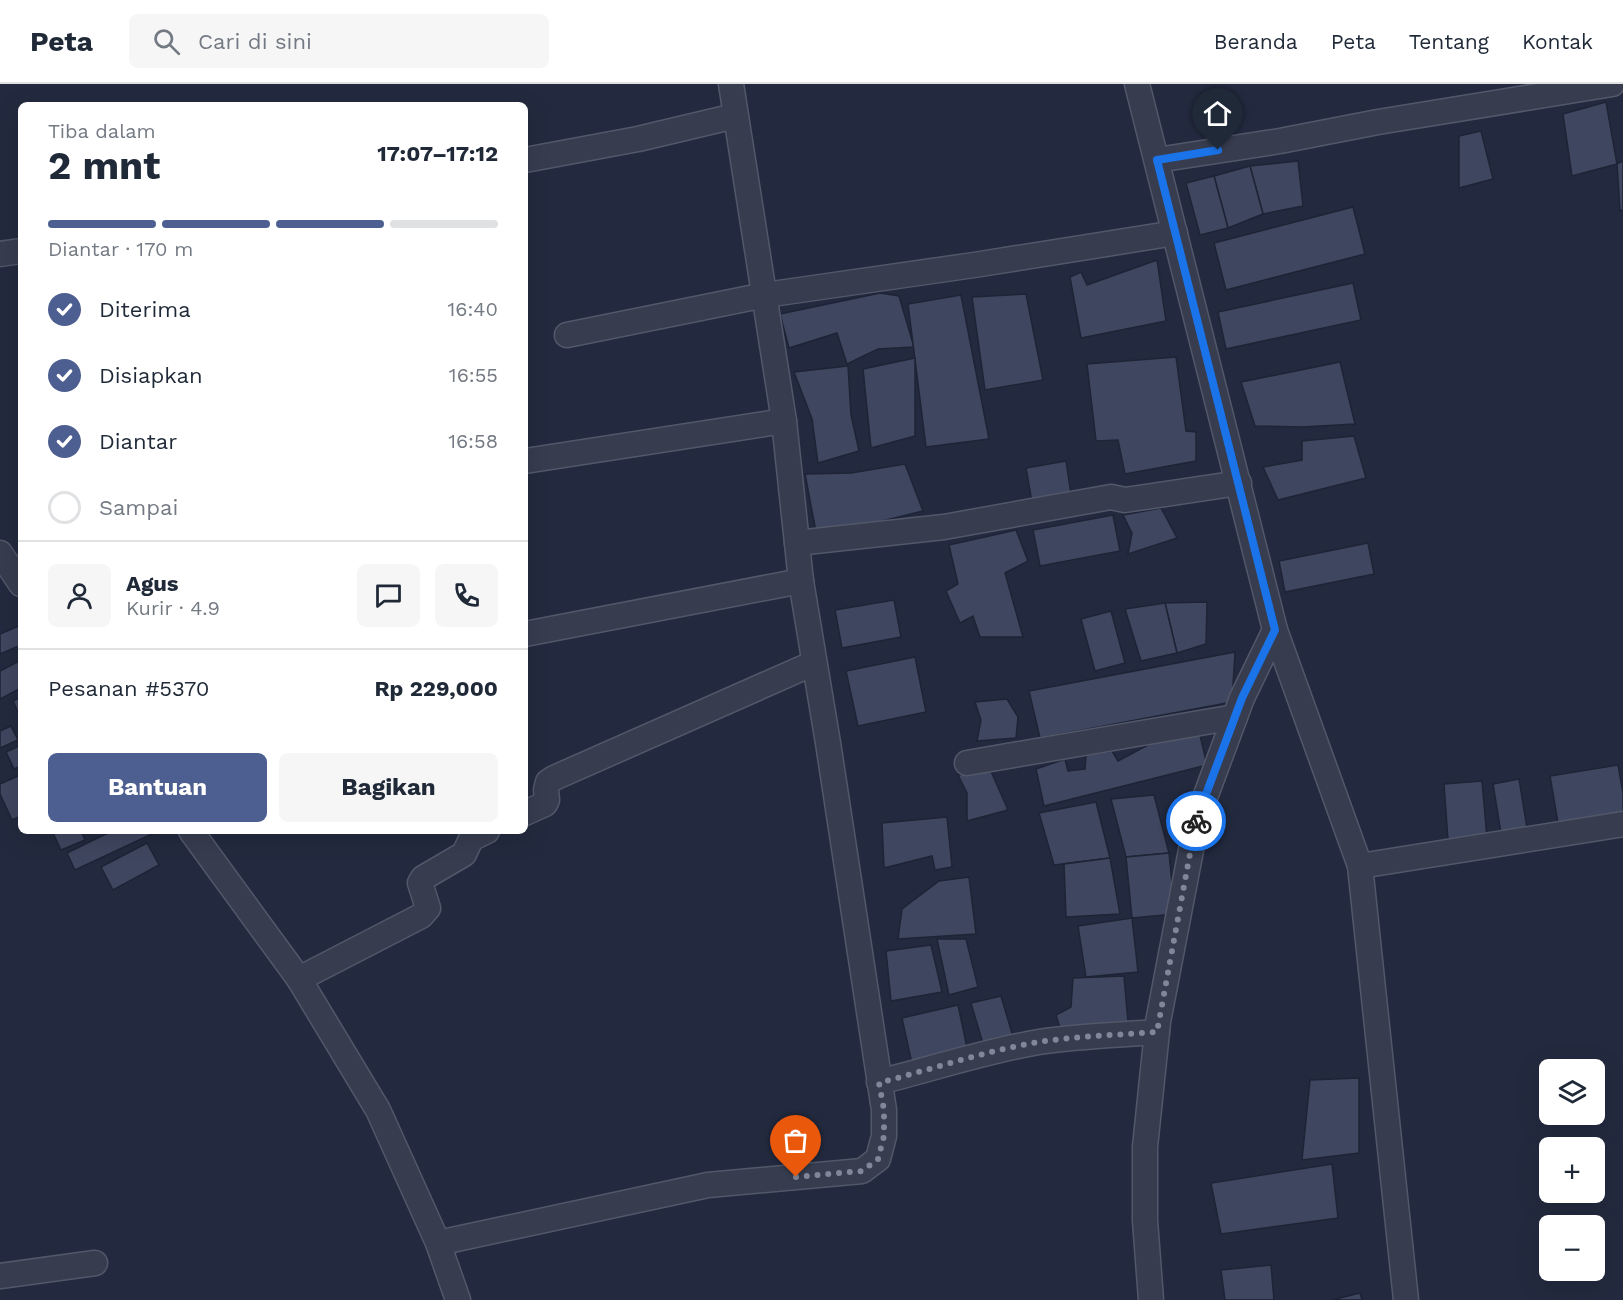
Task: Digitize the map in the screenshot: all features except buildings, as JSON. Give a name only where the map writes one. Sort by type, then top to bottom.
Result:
[{"type":"street","points":[[438,1243],[708,1185],[862,1171],[878,1159],[884,1136],[884,1110],[801,581],[784,421],[731,84]]},
{"type":"street","points":[[1137,84],[1275,630],[1360,866],[1406,1300]]},
{"type":"street","points":[[1157,160],[1612,84]]},
{"type":"street","points":[[528,159],[638,139],[735,116]]},
{"type":"street","points":[[567,335],[765,296],[1175,233]]},
{"type":"street","points":[[0,254],[18,251]]},
{"type":"street","points":[[528,461],[784,421]]},
{"type":"street","points":[[797,543],[944,526],[1111,497],[1125,500],[1239,483]]},
{"type":"street","points":[[0,553],[18,580]]},
{"type":"street","points":[[528,633],[801,581]]},
{"type":"street","points":[[1151,1300],[1145,1220],[1145,1146],[1157,1032],[1197,819],[1242,698],[1275,630]]},
{"type":"street","points":[[528,812],[545,804],[548,782],[554,778],[814,663]]},
{"type":"street","points":[[967,763],[1235,717]]},
{"type":"street","points":[[1360,866],[1623,824]]},
{"type":"street","points":[[194,834],[298,979],[378,1110],[438,1243],[458,1300]]},
{"type":"street","points":[[298,979],[422,916],[428,908],[420,883],[423,878],[464,854],[471,839],[481,834]]},
{"type":"street","points":[[879,1083],[969,1057],[1039,1042],[1157,1032]]},
{"type":"street","points":[[0,1276],[95,1263]]},
{"type":"way so far","points":[[796,1177],[862,1171],[878,1159],[884,1136],[884,1110],[879,1083],[969,1057],[1039,1042],[1157,1032],[1196,821]]},
{"type":"route","points":[[1196,821],[1242,698],[1275,630],[1157,160],[1218,150]]}]
